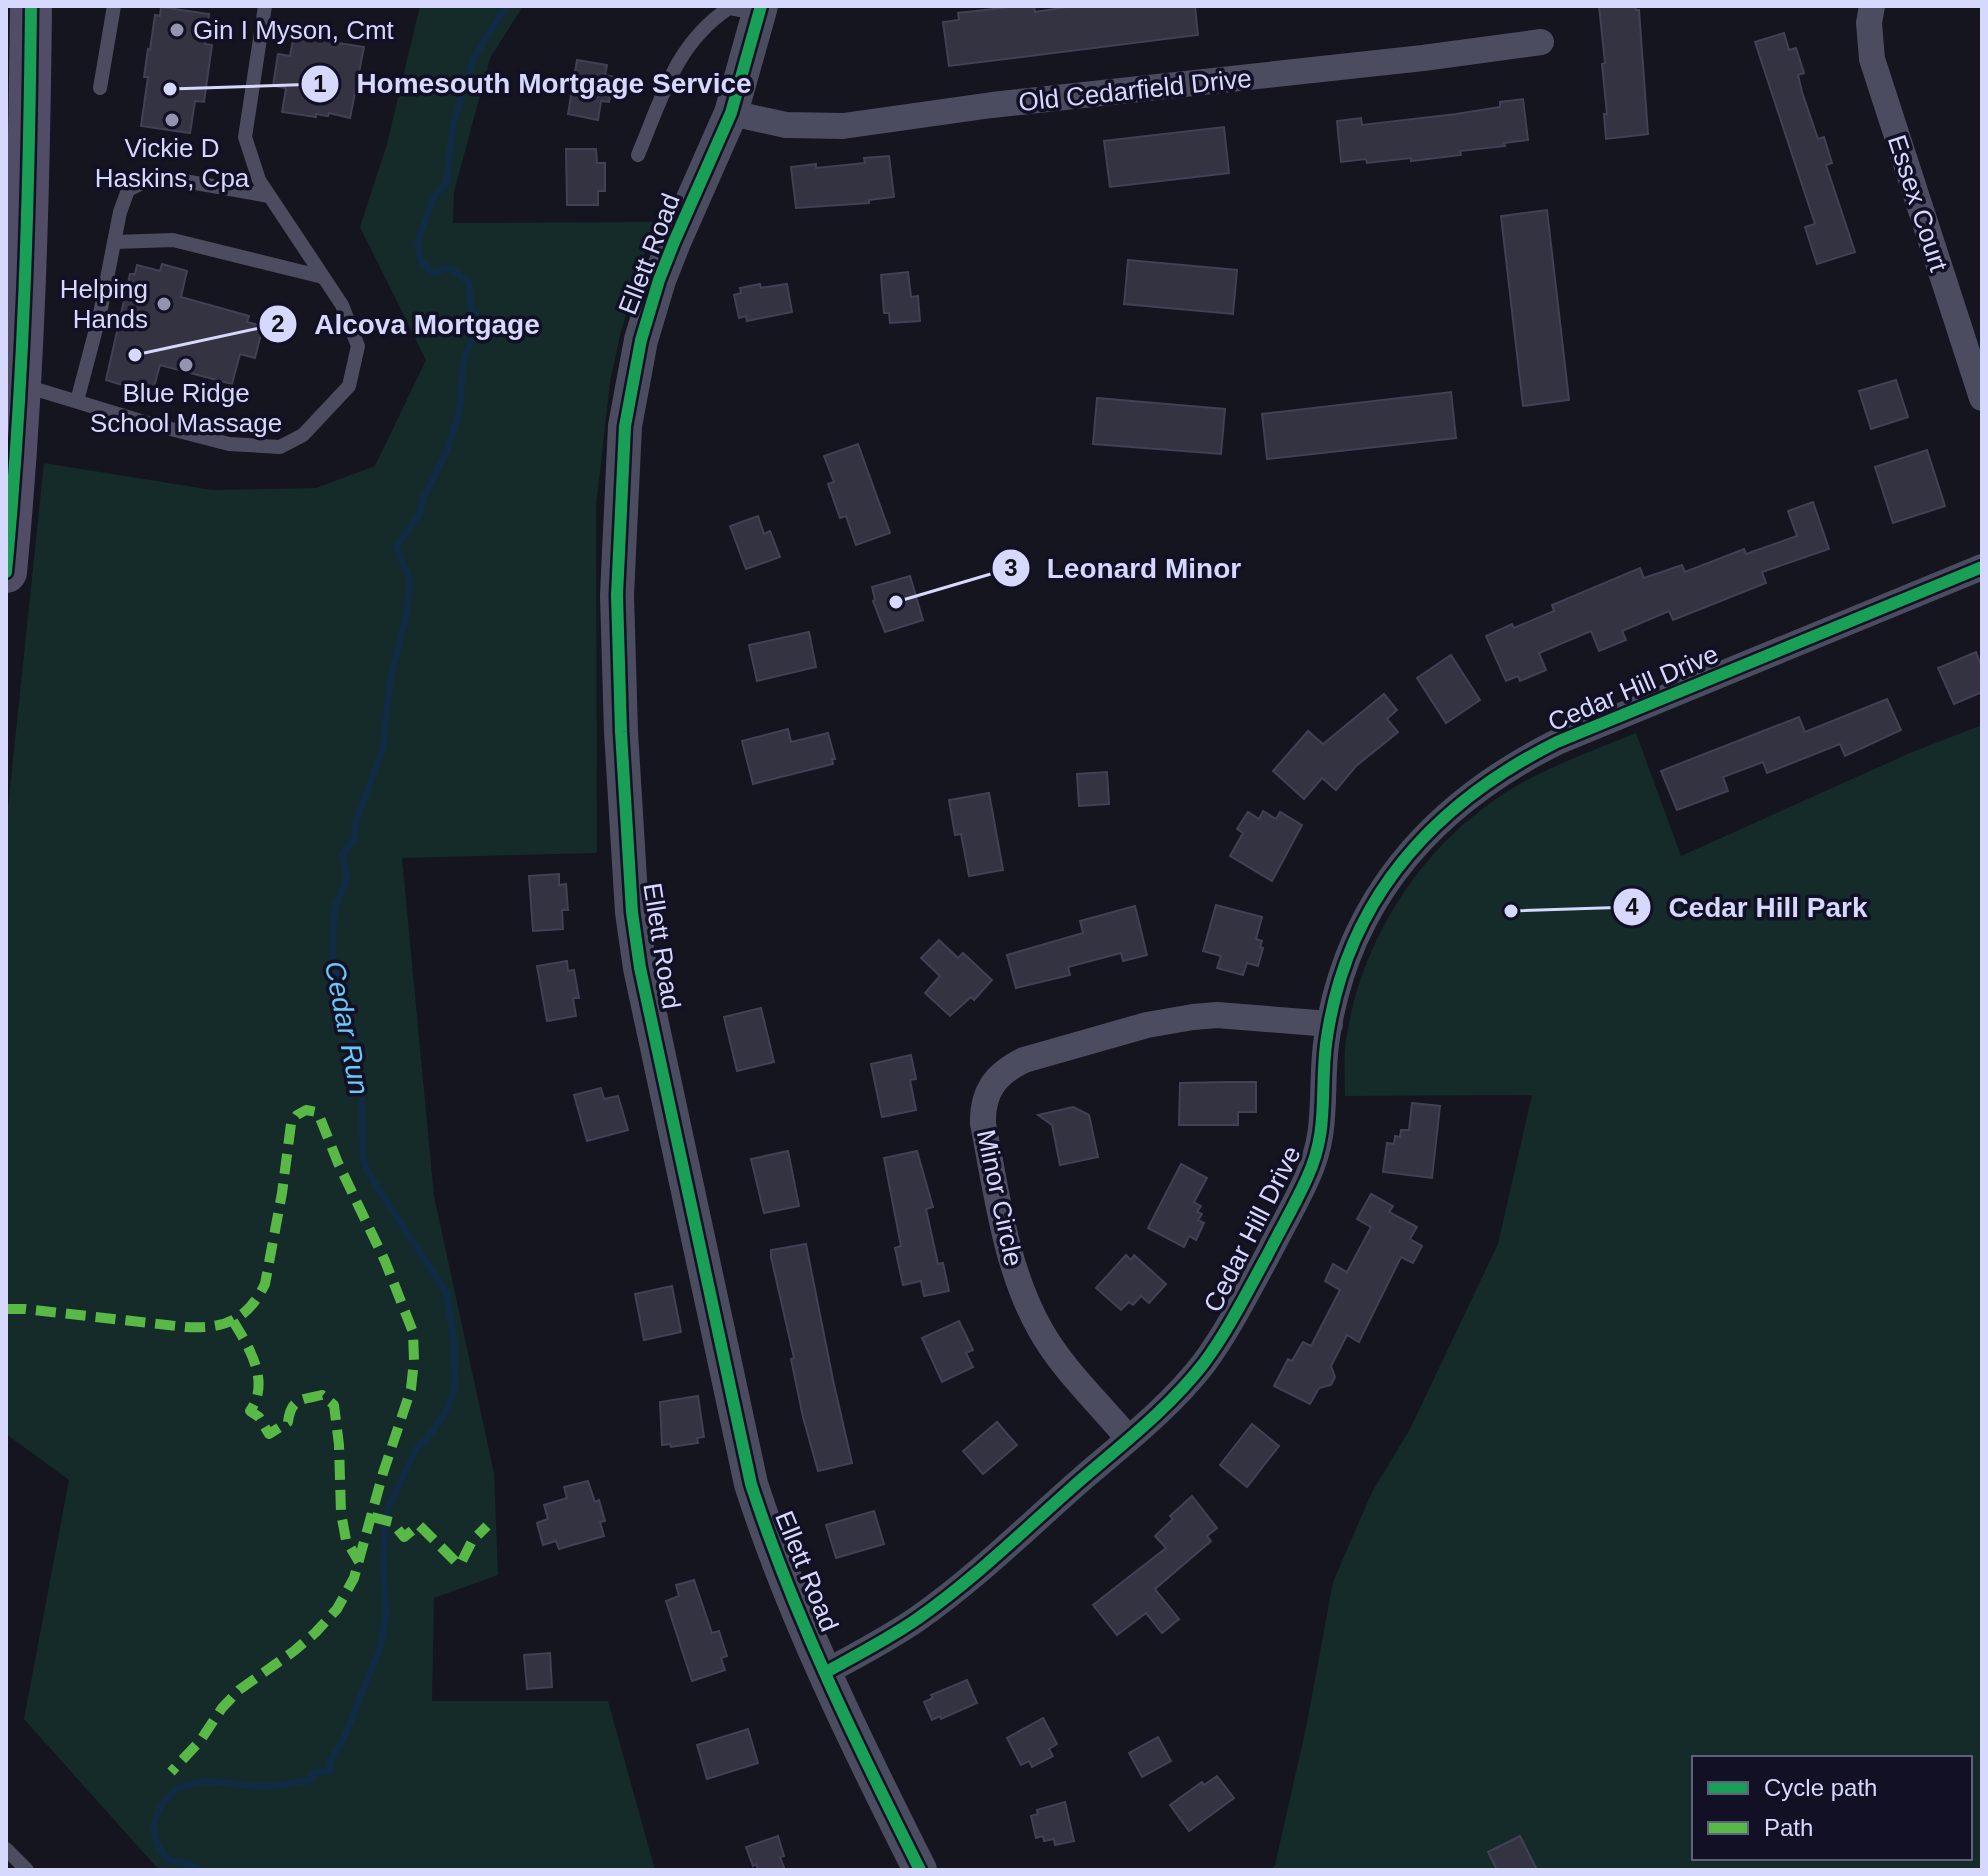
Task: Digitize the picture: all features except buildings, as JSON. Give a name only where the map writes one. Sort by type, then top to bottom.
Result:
[{"type":"main road","points":[[6,572],[13,384],[29,161],[31,6]]},
{"type":"street","name":"Essex Court","points":[[1872,6],[1869,23],[1872,59],[1982,398]]},
{"type":"street","name":"Ellett Road","points":[[760,10],[731,113],[659,280],[641,340],[627,413],[617,595],[627,869],[640,968],[751,1484],[772,1549],[826,1672],[920,1870]]},
{"type":"street","name":"Old Cedarfield Drive","points":[[731,113],[786,125],[843,126],[992,105],[1408,60],[1541,42]]},
{"type":"street","name":"Cedar Hill Drive","points":[[826,1672],[919,1617],[1168,1404],[1205,1361],[1233,1321],[1315,1159],[1323,1125],[1326,1046],[1346,959],[1379,895],[1425,836],[1482,785],[1557,742],[1982,567]]},
{"type":"street","name":"Minor Circle","points":[[1128,1438],[1047,1341],[1022,1293],[1012,1263],[983,1124],[982,1106],[986,1092],[1007,1068],[1024,1060],[1170,1020],[1217,1015],[1330,1024]]},
{"type":"lane","points":[[100,88],[114,6]]},
{"type":"lane","points":[[13,384],[229,444],[280,447],[303,435],[349,386],[358,346],[342,305],[259,180],[245,137],[265,6]]},
{"type":"lane","points":[[638,155],[677,60],[697,35],[729,8],[760,10]]},
{"type":"lane","points":[[77,401],[100,314],[120,212],[128,190],[156,176],[269,196]]},
{"type":"lane","points":[[114,242],[173,240],[323,277]]},
{"type":"lane","points":[[6,1849],[27,1870]]},
{"type":"green space","points":[[420,6],[523,6],[490,58],[454,192],[453,223],[654,222],[620,335],[610,382],[596,507],[597,853],[402,858],[434,1196],[494,1473],[498,1575],[434,1598],[432,1701],[608,1701],[655,1870],[159,1870],[24,1719],[69,1480],[6,1434],[6,827],[44,463],[212,490],[316,488],[375,466],[426,360],[360,227],[387,144]]},
{"type":"green space","points":[[1982,725],[1982,1870],[1271,1870],[1275,1865],[1306,1728],[1333,1582],[1372,1492],[1410,1429],[1498,1244],[1532,1095],[1345,1096],[1345,1045],[1357,990],[1371,953],[1410,883],[1435,852],[1464,824],[1495,800],[1542,772],[1636,733],[1681,856],[1910,753]]},
{"type":"waterway","name":"Cedar Run","points":[[199,1870],[190,1864],[168,1860],[156,1839],[154,1828],[157,1815],[167,1799],[179,1789],[192,1783],[207,1782],[278,1786],[310,1780],[315,1772],[329,1771],[331,1759],[343,1740],[380,1648],[386,1615],[383,1564],[385,1519],[389,1506],[417,1447],[432,1433],[449,1405],[455,1387],[454,1342],[447,1294],[367,1171],[363,1157],[361,1077],[347,1026],[341,982],[332,966],[334,911],[347,878],[342,855],[355,838],[355,824],[383,749],[390,680],[407,613],[410,580],[396,547],[420,513],[422,502],[448,448],[459,413],[464,357],[477,332],[479,320],[471,308],[469,283],[453,270],[445,268],[435,273],[428,269],[420,259],[418,240],[434,197],[446,184],[453,125],[474,57],[506,6]]},
{"type":"marked path","points":[[6,1309],[185,1327],[211,1326],[233,1320],[250,1307],[265,1284],[291,1124],[297,1115],[306,1110],[316,1112],[320,1118],[385,1261],[413,1332],[411,1389],[383,1473],[354,1578],[337,1609],[294,1651],[239,1690],[222,1708],[200,1741],[171,1772]]},
{"type":"marked path","points":[[233,1321],[251,1353],[258,1377],[256,1400],[250,1411],[259,1417],[269,1434],[288,1422],[289,1414],[298,1401],[322,1395],[334,1405],[339,1445],[341,1513],[346,1540],[359,1562]]},
{"type":"marked path","points":[[372,1517],[392,1522],[404,1537],[419,1525],[458,1564],[472,1541],[487,1526]]},
{"type":"cycle path","points":[[6,572],[24,289],[31,6]]},
{"type":"cycle path","points":[[761,6],[731,113],[659,280],[641,340],[625,426],[617,595],[621,732],[632,912],[640,968],[751,1484],[807,1632],[920,1870]]},
{"type":"cycle path","points":[[826,1672],[906,1626],[960,1586],[1146,1424],[1204,1363],[1230,1324],[1298,1198],[1314,1161],[1321,1128],[1326,1044],[1336,993],[1352,946],[1374,903],[1401,863],[1434,828],[1470,796],[1512,767],[1557,742],[1982,567]]},
{"type":"place","name":"Gin I Myson, Cmt","points":[[177,30]]},
{"type":"place","name":"Homesouth Mortgage Service","points":[[170,89]]},
{"type":"place","name":"Vickie D Haskins, Cpa","points":[[172,120]]},
{"type":"place","name":"Helping Hands","points":[[164,304]]},
{"type":"place","name":"Alcova Mortgage","points":[[135,355]]},
{"type":"place","name":"Blue Ridge School Massage","points":[[186,365]]},
{"type":"place","name":"Leonard Minor","points":[[896,602]]},
{"type":"place","name":"Cedar Hill Park","points":[[1511,911]]}]
